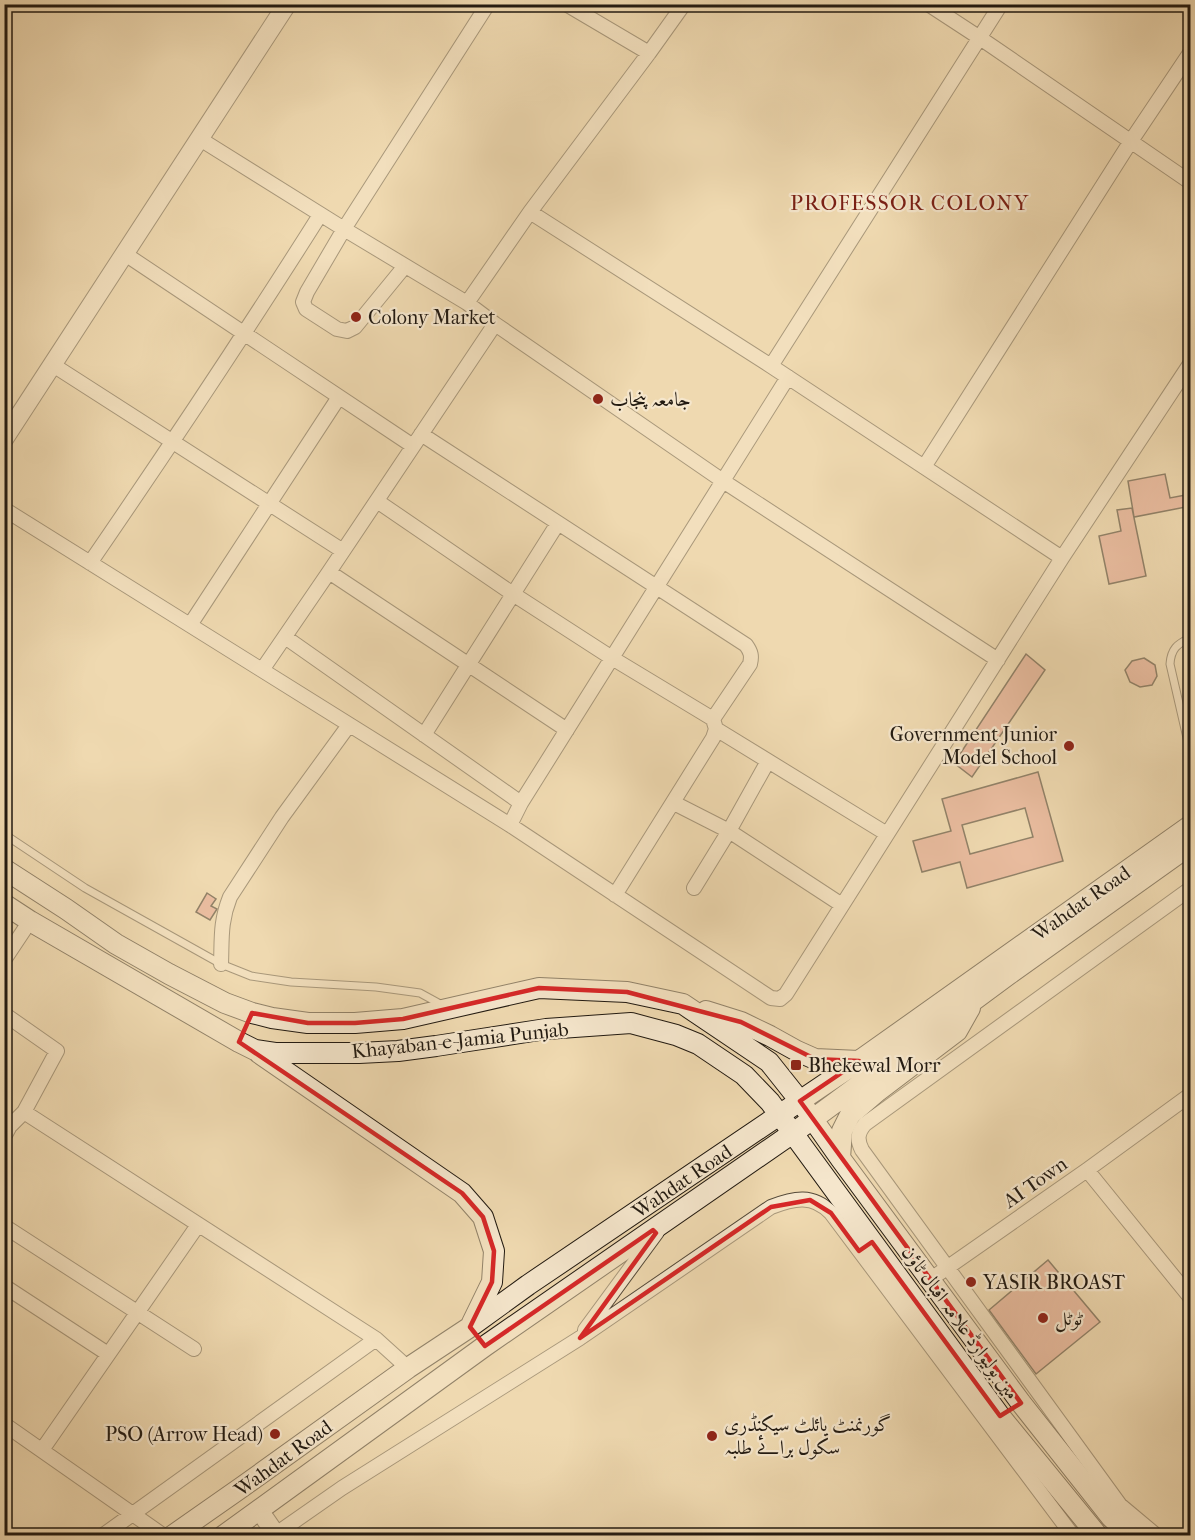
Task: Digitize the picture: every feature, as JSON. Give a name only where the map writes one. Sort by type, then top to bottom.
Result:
[{"type":"main road","name":"Wahdat Road","points":[[172,1536],[408,1368],[780,1115],[1191,826]]},
{"type":"main road","name":"Wahdat Road","points":[[223,1536],[485,1346],[794,1133],[1191,845]]},
{"type":"main road","name":"Khayaban-e-Jamia Punjab","points":[[4,869],[125,949],[225,1003],[252,1013],[308,1023],[355,1023],[403,1019],[539,988],[627,992],[683,1004],[769,1062],[800,1101]]},
{"type":"main road","name":"Khayaban-e-Jamia Punjab","points":[[4,904],[247,1046],[275,1053],[303,1054],[398,1051],[546,1029],[631,1023],[676,1035],[698,1044],[744,1075],[780,1115]]},
{"type":"main road","points":[[840,1158],[842,1131],[850,1115],[957,1030],[975,1000]]},
{"type":"main road","points":[[683,1004],[741,1022],[814,1059],[859,1060]]},
{"type":"main road","points":[[252,1013],[247,1046],[462,1193],[483,1217],[494,1251],[492,1282],[470,1327],[485,1346]]},
{"type":"main road","name":"مین بولیوارڈ علامہ اقبال ٹاؤن","points":[[800,1101],[1021,1403],[1111,1517],[1131,1536]]},
{"type":"main road","name":"مین بولیوارڈ علامہ اقبال ٹاؤن","points":[[780,1115],[794,1133],[866,1247],[1098,1536]]},
{"type":"main road","points":[[1000,1416],[1021,1403]]},
{"type":"main road","points":[[242,1487],[259,1510]]},
{"type":"street","points":[[4,440],[287,4]]},
{"type":"street","points":[[405,266],[355,327],[347,331],[337,329],[306,309],[303,302],[344,229],[488,4]]},
{"type":"street","points":[[566,4],[649,52]]},
{"type":"street","points":[[468,303],[530,213],[684,4]]},
{"type":"street","points":[[928,4],[1191,182]]},
{"type":"street","points":[[771,366],[1001,4]]},
{"type":"street","points":[[924,467],[1131,141],[1191,53]]},
{"type":"street","points":[[200,139],[320,215],[468,303],[723,481],[998,660]]},
{"type":"street","points":[[530,213],[788,377],[1062,558]]},
{"type":"street","points":[[90,563],[173,442],[320,215]]},
{"type":"street","points":[[125,254],[339,397],[558,523],[746,645],[752,657],[750,664],[714,724],[713,738],[615,895]]},
{"type":"street","points":[[262,670],[495,324]]},
{"type":"street","points":[[4,509],[510,825],[771,998],[780,999],[786,994],[1062,558],[1191,364]]},
{"type":"street","points":[[53,365],[343,551]]},
{"type":"street","points":[[510,825],[521,803],[788,377]]},
{"type":"street","points":[[190,625],[339,397]]},
{"type":"street","points":[[377,501],[513,594],[768,761],[887,834]]},
{"type":"street","points":[[424,735],[558,523]]},
{"type":"street","points":[[329,572],[567,730]]},
{"type":"street","points":[[285,637],[521,803]]},
{"type":"street","points":[[221,964],[222,925],[230,897],[282,817],[350,725]]},
{"type":"street","points":[[694,888],[768,761]]},
{"type":"street","points":[[674,803],[729,831],[842,905]]},
{"type":"street","points":[[1157,1536],[1120,1505],[862,1150],[858,1137],[865,1124],[1191,889]]},
{"type":"street","points":[[4,960],[30,921]]},
{"type":"street","points":[[4,1016],[57,1051],[24,1112],[6,1129]]},
{"type":"street","points":[[1087,1170],[1191,1095]]},
{"type":"street","points":[[24,1112],[376,1340],[408,1368]]},
{"type":"street","name":"AI Town","points":[[931,1279],[1087,1170],[1191,1297]]},
{"type":"street","points":[[259,1510],[277,1535],[342,1488],[580,1338],[771,1208],[798,1199],[824,1205],[866,1247],[1073,1536]]},
{"type":"street","points":[[580,1338],[663,1223]]},
{"type":"street","points":[[42,1450],[198,1225]]},
{"type":"street","points":[[4,1226],[194,1349]]},
{"type":"street","points":[[4,1286],[108,1354]]},
{"type":"street","points":[[102,1536],[376,1340]]},
{"type":"street","points":[[4,1424],[164,1536]]},
{"type":"lane","points":[[1191,638],[1174,647],[1170,664],[1191,751]]},
{"type":"lane","points":[[4,834],[86,888],[221,964],[251,976],[291,982],[376,987],[420,993],[449,1009]]},
{"type":"highlighted area","points":[[539,988],[627,992],[741,1022],[815,1059],[859,1061],[800,1101],[1021,1403],[1000,1416],[872,1242],[859,1251],[831,1213],[810,1200],[771,1207],[580,1338],[656,1233],[653,1230],[485,1346],[470,1327],[492,1282],[494,1251],[483,1217],[462,1193],[239,1042],[252,1013],[308,1023],[355,1023],[403,1019]]},
{"type":"building","points":[[1165,474],[1170,498],[1191,494],[1191,506],[1134,517],[1128,481]]},
{"type":"building","points":[[1132,508],[1146,576],[1109,584],[1099,536],[1121,531],[1117,510]]},
{"type":"building","points":[[1026,654],[1045,670],[972,777],[954,763]]},
{"type":"building","points":[[1144,658],[1155,665],[1157,676],[1152,685],[1140,687],[1130,682],[1125,670],[1132,661]]},
{"type":"building","points":[[1038,772],[1063,861],[967,888],[960,862],[922,872],[913,841],[951,831],[942,799]],"holes":[[[1025,808],[1033,837],[970,854],[962,825]]]},
{"type":"building","points":[[207,893],[216,899],[211,906],[217,909],[210,920],[196,912]]},
{"type":"building","name":"ٹوٹل","points":[[1048,1260],[1100,1322],[1036,1374],[989,1310]]},
{"type":"place","name":"Colony Market","points":[[356,317]]},
{"type":"place","name":"جامعہ پنجاب","points":[[598,399]]},
{"type":"place","name":"Government Junior Model School","points":[[1069,746]]},
{"type":"place","name":"Bhekewal Morr","points":[[796,1065]]},
{"type":"place","name":"YASIR BROAST","points":[[971,1282]]},
{"type":"place","name":"ٹوٹل","points":[[1043,1318]]},
{"type":"place","name":"PSO (Arrow Head)","points":[[275,1434]]},
{"type":"place","name":"گورنمنٹ پائلٹ سیکنڈری سکول برائے طلبہ","points":[[712,1436]]},
{"type":"district","name":"PROFESSOR COLONY","points":[[910,203]]}]
